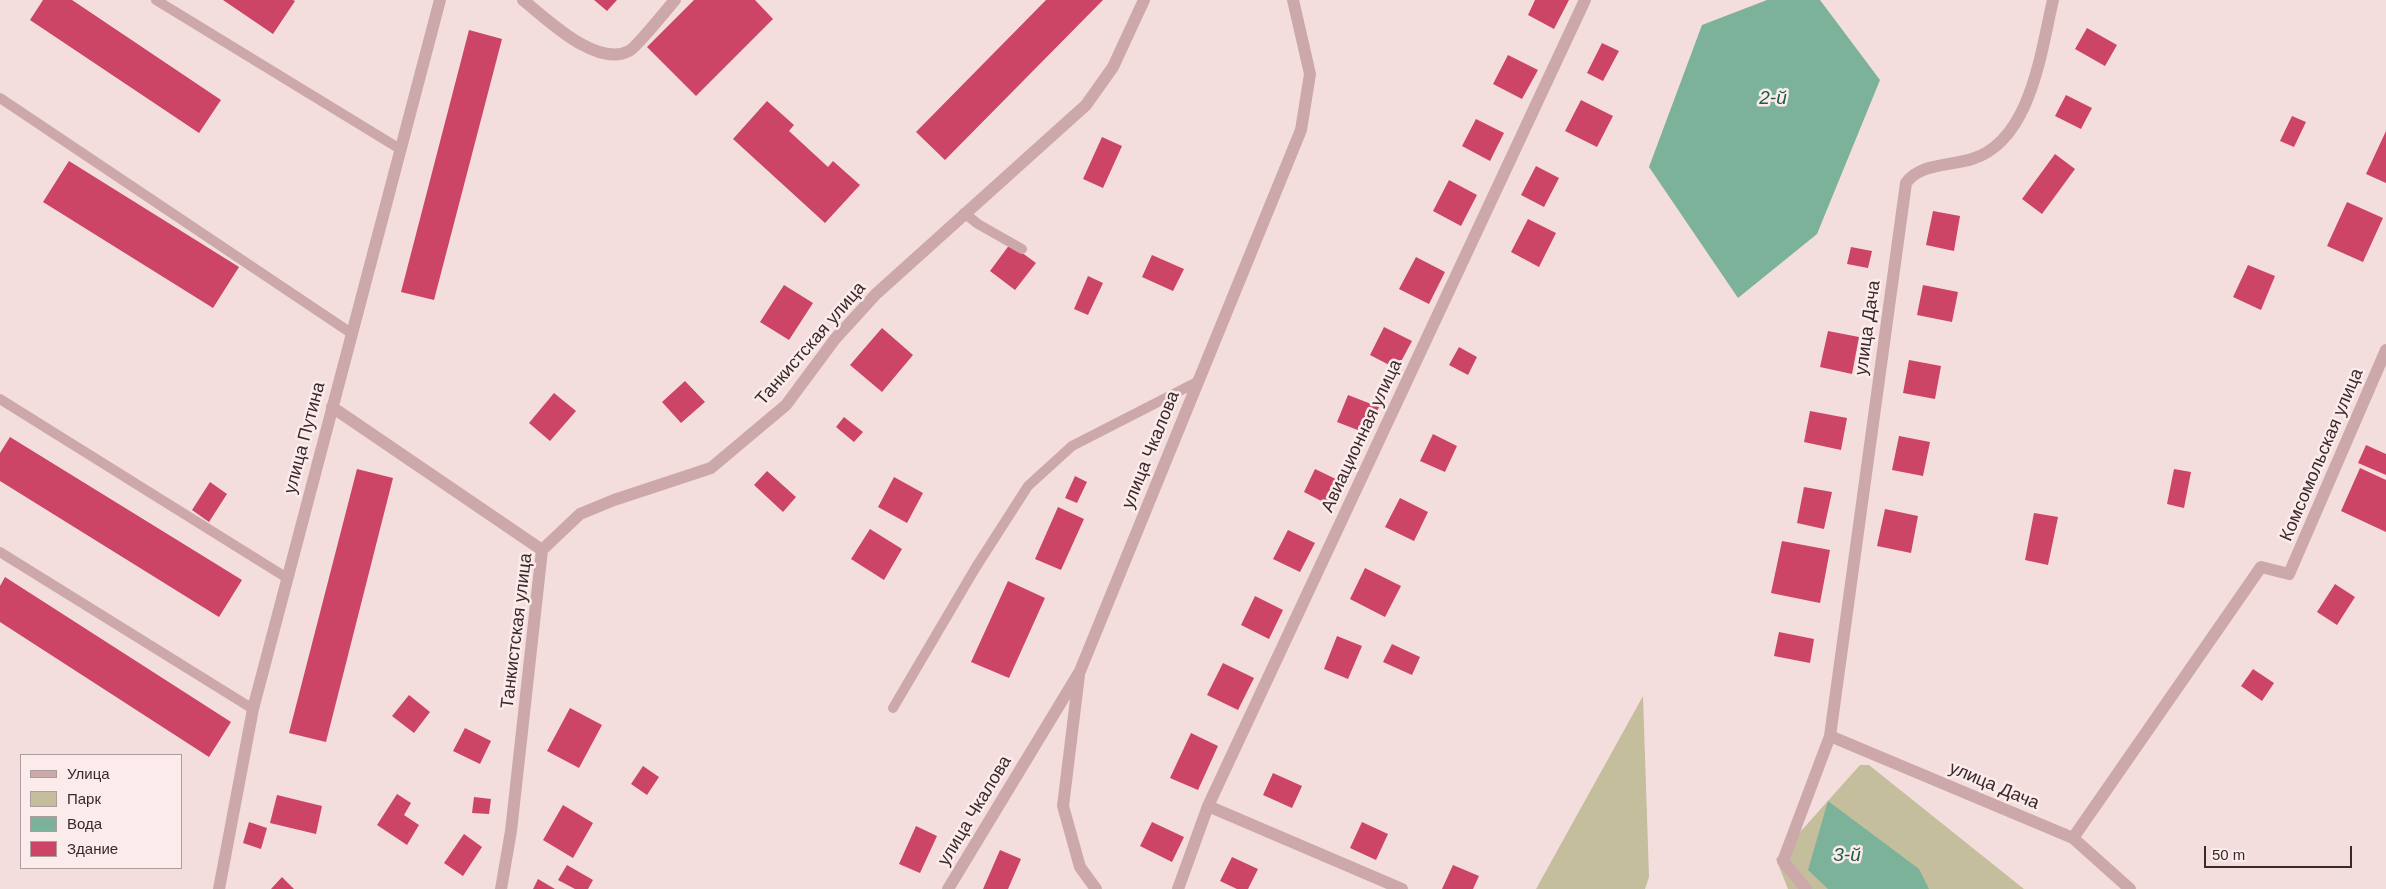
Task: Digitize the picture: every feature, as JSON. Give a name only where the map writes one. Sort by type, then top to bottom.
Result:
[{"type":"street","name":"улица Путина","points":[[219,889],[252,709],[440,0]]},
{"type":"street","points":[[523,0],[577,43],[608,55],[629,51],[675,0]]},
{"type":"street","name":"Танкистская улица","points":[[502,889],[511,830],[542,550],[580,514],[614,500],[711,468],[786,405],[835,339],[876,294],[1086,105],[1113,67],[1144,0]]},
{"type":"street","name":"улица Чкалова","points":[[948,889],[1080,671],[1301,130],[1310,74],[1293,0]]},
{"type":"street","name":"Авиационная улица","points":[[1178,889],[1208,806],[1585,0]]},
{"type":"street","name":"улица Дача","points":[[1806,889],[1784,861],[1830,736],[1906,183],[1917,171],[1974,159],[2006,137],[2025,110],[2053,0]]},
{"type":"street","name":"Комсомольская улица","points":[[2073,838],[2261,567],[2289,574],[2386,350]]},
{"type":"street","points":[[332,407],[542,550]]},
{"type":"street","points":[[1080,671],[1064,806],[1080,868],[1096,889]]},
{"type":"street","name":"улица Дача","points":[[1830,736],[2073,838],[2130,889]]},
{"type":"street","points":[[1208,806],[1402,889]]},
{"type":"lane","points":[[156,0],[400,149]]},
{"type":"lane","points":[[0,98],[351,333]]},
{"type":"lane","points":[[964,213],[978,224],[1022,249]]},
{"type":"lane","points":[[893,708],[976,567],[1028,486],[1072,446],[1198,382]]},
{"type":"lane","points":[[0,399],[287,578]]},
{"type":"lane","points":[[0,552],[252,709]]},
{"type":"green space","points":[[1643,696],[1649,877],[1645,889],[1536,889]]},
{"type":"green space","points":[[1860,765],[1869,765],[2024,889],[1788,889],[1776,859]]},
{"type":"water","name":"2-й","points":[[1767,0],[1820,0],[1880,80],[1817,234],[1738,298],[1649,167],[1702,25]]},
{"type":"water","name":"3-й","points":[[1828,801],[1919,869],[1929,889],[1828,889],[1808,870]]},
{"type":"building","points":[[43,0],[72,0],[221,100],[199,133],[30,20]]},
{"type":"building","points":[[223,0],[293,0],[295,1],[273,34]]},
{"type":"building","points":[[594,0],[617,0],[607,11]]},
{"type":"building","points":[[694,0],[755,0],[773,19],[696,96],[647,47]]},
{"type":"building","points":[[1046,0],[1103,0],[945,160],[916,132]]},
{"type":"building","points":[[1535,0],[1569,0],[1554,29],[1528,15]]},
{"type":"building","points":[[2087,28],[2117,45],[2105,66],[2075,49]]},
{"type":"building","points":[[469,30],[502,39],[434,300],[401,292]]},
{"type":"building","points":[[1602,43],[1619,51],[1603,81],[1587,73]]},
{"type":"building","points":[[1508,55],[1538,70],[1522,99],[1493,84]]},
{"type":"building","points":[[2066,95],[2092,108],[2081,129],[2055,116]]},
{"type":"building","points":[[1581,100],[1613,116],[1597,147],[1565,131]]},
{"type":"building","points":[[767,101],[794,125],[789,131],[828,167],[833,161],[860,185],[825,223],[733,139]]},
{"type":"building","points":[[2292,116],[2306,122],[2294,147],[2280,141]]},
{"type":"building","points":[[1476,119],[1504,133],[1490,161],[1462,146]]},
{"type":"building","points":[[2386,131],[2386,183],[2366,174]]},
{"type":"building","points":[[1102,137],[1122,146],[1103,188],[1083,179]]},
{"type":"building","points":[[2055,154],[2075,169],[2042,214],[2022,199]]},
{"type":"building","points":[[69,161],[239,267],[213,308],[43,202]]},
{"type":"building","points":[[1536,166],[1559,178],[1544,207],[1521,195]]},
{"type":"building","points":[[1449,180],[1477,195],[1461,226],[1433,211]]},
{"type":"building","points":[[2347,202],[2383,218],[2363,262],[2327,246]]},
{"type":"building","points":[[1933,211],[1960,216],[1954,251],[1926,245]]},
{"type":"building","points":[[1528,219],[1556,233],[1539,267],[1511,252]]},
{"type":"building","points":[[1010,244],[1036,263],[1015,290],[990,271]]},
{"type":"building","points":[[1851,247],[1872,251],[1868,268],[1847,264]]},
{"type":"building","points":[[1152,255],[1184,269],[1173,291],[1142,277]]},
{"type":"building","points":[[1416,257],[1445,272],[1429,304],[1399,289]]},
{"type":"building","points":[[2248,265],[2275,276],[2261,310],[2233,297]]},
{"type":"building","points":[[1088,276],[1103,283],[1088,315],[1074,309]]},
{"type":"building","points":[[784,285],[813,303],[789,340],[760,322]]},
{"type":"building","points":[[1923,285],[1958,292],[1952,322],[1917,315]]},
{"type":"building","points":[[1384,327],[1412,341],[1397,369],[1370,355]]},
{"type":"building","points":[[882,328],[913,355],[882,392],[850,365]]},
{"type":"building","points":[[1828,331],[1859,337],[1852,374],[1820,367]]},
{"type":"building","points":[[1459,347],[1477,357],[1468,375],[1449,365]]},
{"type":"building","points":[[1909,360],[1941,366],[1935,399],[1903,393]]},
{"type":"building","points":[[685,381],[705,402],[681,423],[662,402]]},
{"type":"building","points":[[554,393],[576,411],[550,441],[529,423]]},
{"type":"building","points":[[1348,395],[1379,407],[1368,434],[1337,422]]},
{"type":"building","points":[[1810,411],[1847,418],[1841,450],[1804,442]]},
{"type":"building","points":[[844,417],[863,432],[854,442],[836,427]]},
{"type":"building","points":[[1433,434],[1457,446],[1445,472],[1420,461]]},
{"type":"building","points":[[1899,436],[1930,442],[1923,476],[1892,470]]},
{"type":"building","points":[[10,437],[242,580],[219,617],[0,481],[0,453]]},
{"type":"building","points":[[2366,445],[2386,454],[2386,475],[2358,463]]},
{"type":"building","points":[[2360,468],[2386,480],[2386,532],[2341,511]]},
{"type":"building","points":[[357,469],[393,478],[326,742],[289,733]]},
{"type":"building","points":[[1315,469],[1342,482],[1331,506],[1304,492]]},
{"type":"building","points":[[2174,469],[2191,472],[2184,508],[2167,504]]},
{"type":"building","points":[[767,471],[796,497],[783,512],[754,485]]},
{"type":"building","points":[[1075,476],[1087,482],[1077,503],[1065,498]]},
{"type":"building","points":[[894,477],[923,493],[907,523],[878,507]]},
{"type":"building","points":[[210,482],[227,494],[209,522],[192,510]]},
{"type":"building","points":[[1804,487],[1832,492],[1824,529],[1797,523]]},
{"type":"building","points":[[1400,498],[1428,512],[1414,541],[1385,527]]},
{"type":"building","points":[[1058,507],[1084,519],[1061,570],[1035,559]]},
{"type":"building","points":[[1885,509],[1918,516],[1911,553],[1877,546]]},
{"type":"building","points":[[2034,513],[2058,517],[2048,565],[2025,560]]},
{"type":"building","points":[[870,529],[902,549],[884,580],[851,559]]},
{"type":"building","points":[[1288,530],[1315,543],[1300,572],[1273,559]]},
{"type":"building","points":[[1782,541],[1830,550],[1820,603],[1771,593]]},
{"type":"building","points":[[1365,568],[1401,586],[1385,617],[1350,599]]},
{"type":"building","points":[[5,577],[231,722],[209,757],[0,622],[0,586]]},
{"type":"building","points":[[1008,581],[1045,598],[1009,678],[971,662]]},
{"type":"building","points":[[2335,584],[2355,597],[2337,625],[2317,612]]},
{"type":"building","points":[[1255,596],[1283,610],[1269,639],[1241,625]]},
{"type":"building","points":[[1779,632],[1814,639],[1810,663],[1774,656]]},
{"type":"building","points":[[1337,636],[1362,646],[1348,679],[1324,669]]},
{"type":"building","points":[[1392,644],[1420,657],[1412,675],[1383,662]]},
{"type":"building","points":[[1223,663],[1254,678],[1238,710],[1207,695]]},
{"type":"building","points":[[2253,669],[2274,683],[2262,701],[2241,686]]},
{"type":"building","points":[[409,695],[430,712],[414,733],[392,716]]},
{"type":"building","points":[[570,708],[602,725],[579,768],[547,751]]},
{"type":"building","points":[[465,728],[491,741],[480,764],[453,751]]},
{"type":"building","points":[[1191,733],[1218,746],[1198,790],[1170,778]]},
{"type":"building","points":[[643,766],[659,777],[647,795],[631,784]]},
{"type":"building","points":[[1273,773],[1302,786],[1292,808],[1263,795]]},
{"type":"building","points":[[397,794],[411,803],[404,815],[419,825],[407,845],[377,825]]},
{"type":"building","points":[[277,795],[322,806],[316,834],[270,823]]},
{"type":"building","points":[[474,797],[491,799],[489,814],[472,813]]},
{"type":"building","points":[[563,805],[593,823],[573,858],[543,840]]},
{"type":"building","points":[[249,822],[267,828],[261,849],[243,843]]},
{"type":"building","points":[[1152,822],[1184,837],[1172,862],[1140,846]]},
{"type":"building","points":[[1362,822],[1388,834],[1376,860],[1350,848]]},
{"type":"building","points":[[916,826],[937,836],[920,873],[899,864]]},
{"type":"building","points":[[464,834],[482,847],[463,876],[444,863]]},
{"type":"building","points":[[1000,850],[1021,859],[1008,889],[983,889]]},
{"type":"building","points":[[1232,857],[1258,869],[1248,889],[1237,889],[1220,881]]},
{"type":"building","points":[[567,865],[593,880],[588,889],[575,889],[558,880]]},
{"type":"building","points":[[1453,865],[1479,876],[1473,889],[1442,889]]},
{"type":"building","points":[[282,877],[294,889],[271,889]]},
{"type":"building","points":[[538,879],[555,889],[533,889]]}]
